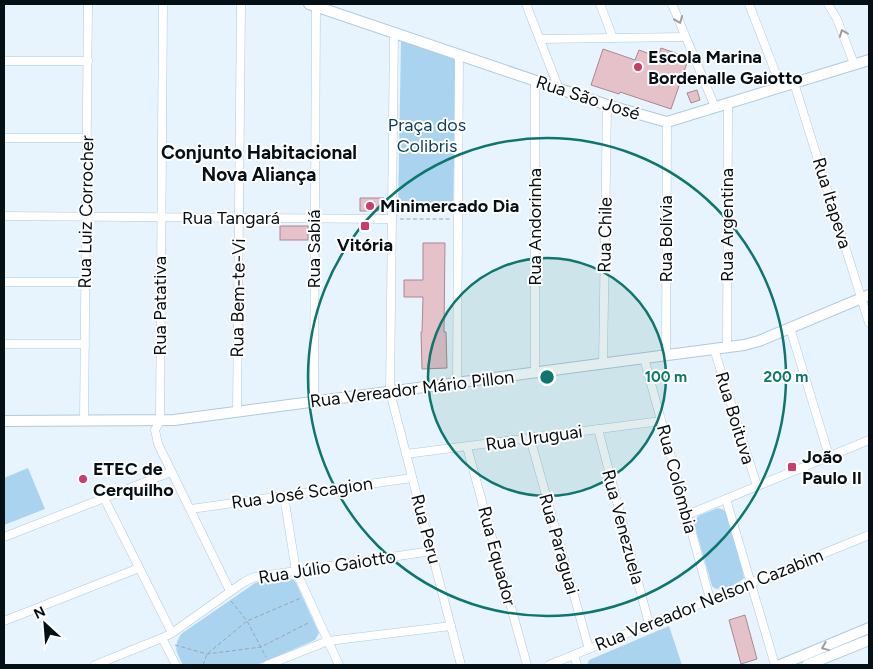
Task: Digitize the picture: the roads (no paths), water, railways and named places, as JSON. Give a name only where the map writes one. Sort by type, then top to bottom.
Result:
[{"type":"street","name":"Rua Luiz Corrocher","points":[[84,421],[88,4]]},
{"type":"street","name":"Rua Patativa","points":[[163,4],[160,421],[156,430],[158,444],[191,509],[228,593]]},
{"type":"street","name":"Rua Bem-te-Vi","points":[[237,412],[241,4]]},
{"type":"street","points":[[526,4],[559,89]]},
{"type":"street","points":[[600,4],[613,38]]},
{"type":"street","points":[[672,4],[714,107]]},
{"type":"street","points":[[749,4],[781,87]]},
{"type":"street","points":[[828,4],[837,19],[854,64]]},
{"type":"street","name":"Rua São José","points":[[312,5],[607,106],[667,122]]},
{"type":"street","name":"Rua Sabiá","points":[[312,5],[315,218],[314,402]]},
{"type":"street","points":[[390,392],[394,33]]},
{"type":"street","points":[[540,39],[686,37]]},
{"type":"street","points":[[457,383],[459,54]]},
{"type":"street","points":[[667,122],[869,60]]},
{"type":"street","points":[[4,61],[88,61]]},
{"type":"street","name":"Rua Andorinha","points":[[535,81],[535,373]]},
{"type":"street","name":"Rua Itapeva","points":[[794,83],[866,296],[869,322]]},
{"type":"street","name":"Rua Argentina","points":[[727,348],[728,103]]},
{"type":"street","name":"Rua Chile","points":[[603,364],[607,106]]},
{"type":"street","name":"Rua Bolívia","points":[[666,356],[667,122]]},
{"type":"street","points":[[4,138],[87,138]]},
{"type":"street","name":"Rua Tangará","points":[[4,216],[392,219]]},
{"type":"street","points":[[4,282],[85,282]]},
{"type":"street","name":"Rua Vereador Mário Pillon","points":[[4,421],[174,420],[714,350],[759,342],[866,296]]},
{"type":"street","points":[[790,328],[830,456]]},
{"type":"street","points":[[4,344],[85,344]]},
{"type":"street","name":"Rua Boituva","points":[[714,350],[757,486]]},
{"type":"street","name":"Rua Colômbia","points":[[644,358],[710,599]]},
{"type":"street","name":"Rua Peru","points":[[390,392],[461,665]]},
{"type":"street","name":"Rua Uruguai","points":[[406,454],[661,421]]},
{"type":"street","name":"Rua Venezuela","points":[[598,430],[649,624]]},
{"type":"street","name":"Rua Paraguai","points":[[530,438],[588,649]]},
{"type":"street","points":[[687,515],[869,440]]},
{"type":"street","name":"Rua Equador","points":[[467,447],[527,665]]},
{"type":"street","points":[[4,537],[171,472]]},
{"type":"street","name":"Rua José Scagion","points":[[191,509],[412,478]]},
{"type":"street","points":[[284,496],[296,571],[339,665]]},
{"type":"street","points":[[104,498],[172,633]]},
{"type":"street","points":[[726,499],[775,665]]},
{"type":"street","name":"Rua Vereador Nelson Cazabim","points":[[549,665],[869,535]]},
{"type":"street","name":"Rua Júlio Gaiotto","points":[[94,665],[104,664],[163,640],[244,582],[255,577],[432,551]]},
{"type":"street","points":[[4,621],[139,568]]},
{"type":"street","points":[[268,665],[328,641],[451,626]]},
{"type":"street","points":[[804,662],[869,628]]},
{"type":"street","points":[[163,640],[176,665]]},
{"type":"street","points":[[780,665],[804,662],[869,640]]},
{"type":"street","points":[[574,655],[577,665]]},
{"type":"place","name":"Escola Marina Bordenalle Gaiotto","points":[[638,67]]},
{"type":"place","name":"Minimercado Dia","points":[[370,206]]},
{"type":"place","name":"Vitória","points":[[365,226]]},
{"type":"place","name":"João Paulo II","points":[[792,467]]},
{"type":"place","name":"ETEC de Cerquilho","points":[[83,479]]},
{"type":"district","name":"Conjunto Habitacional Nova Aliança","points":[[259,163]]},
{"type":"park label","name":"Praça dos Colibris","points":[[427,135]]}]
